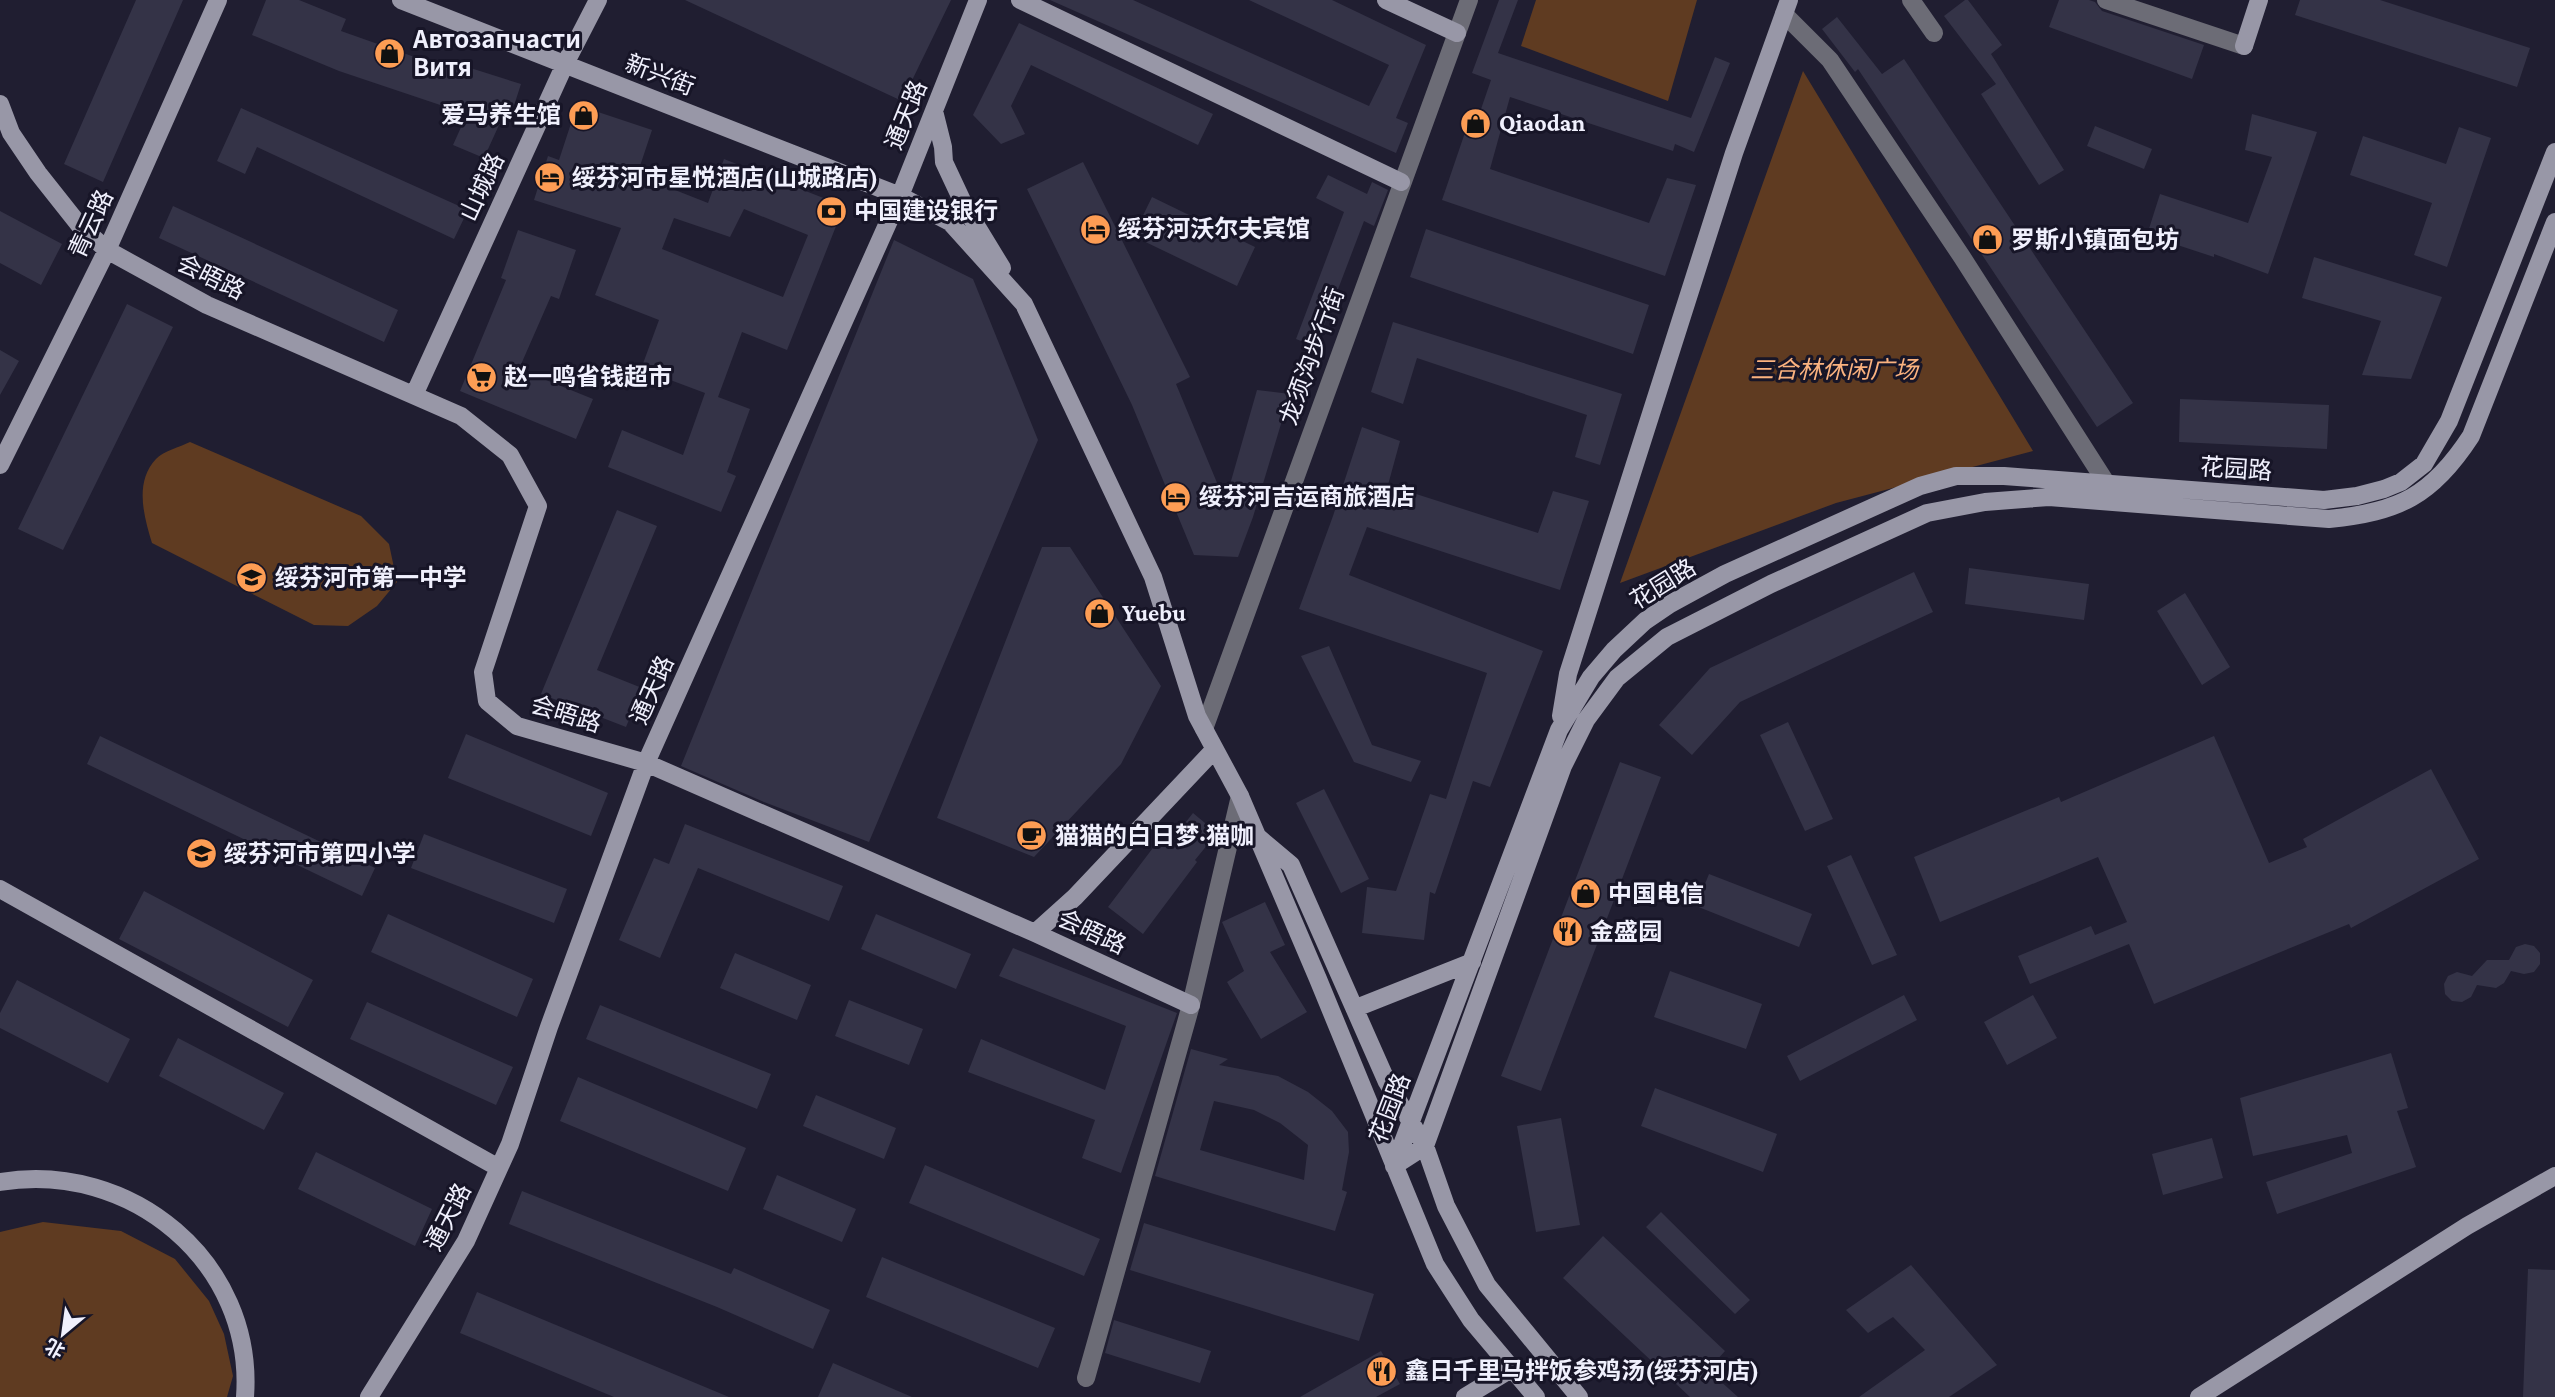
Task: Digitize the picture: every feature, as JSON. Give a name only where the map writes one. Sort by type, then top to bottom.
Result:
[{"type":"main road","name":"青云路","points":[[2,457],[107,250],[218,0]]},
{"type":"main road","name":"新兴街","points":[[401,0],[900,196],[950,222],[1024,304]]},
{"type":"main road","name":"山城路","points":[[414,396],[565,64],[598,0]]},
{"type":"main road","name":"通天路","points":[[369,1397],[466,1241],[510,1144],[549,1027],[646,763],[900,196],[978,0]]},
{"type":"main road","points":[[1020,0],[1401,182]]},
{"type":"main road","points":[[1386,0],[1457,33]]},
{"type":"main road","points":[[2244,46],[2259,0]]},
{"type":"main road","points":[[1559,730],[1568,674],[1734,153],[1786,7]]},
{"type":"main road","name":"会晤路","points":[[0,104],[11,133],[38,173],[80,226],[107,250],[207,304],[461,416],[510,455],[538,506],[482,672],[487,701],[517,726],[646,763],[1191,1005]]},
{"type":"main road","points":[[934,111],[944,162],[955,186],[966,209],[1024,304],[1153,577],[1197,716],[1240,796],[1435,1264],[1471,1320],[1536,1397]]},
{"type":"main road","name":"花园路","points":[[1394,1166],[1559,730],[1591,677],[1614,650],[1645,621],[1670,604],[1725,575],[1908,492],[1956,476],[2004,476],[2324,500],[2357,496],[2401,482],[2424,464],[2449,421],[2555,152]]},
{"type":"main road","name":"花园路","points":[[1394,1166],[1425,1146],[1563,766],[1586,720],[1617,678],[1667,637],[1771,584],[1927,513],[1985,502],[2049,497],[2329,519],[2367,515],[2392,508],[2437,479],[2471,436],[2555,222]]},
{"type":"main road","points":[[1034,933],[1074,897],[1214,750]]},
{"type":"main road","points":[[1257,836],[1291,865],[1387,1082],[1425,1146],[1446,1206],[1487,1285],[1579,1397]]},
{"type":"main road","points":[[0,889],[499,1168]]},
{"type":"main road","points":[[1356,1008],[1472,962]]},
{"type":"main road","points":[[2199,1397],[2467,1226],[2555,1176]]},
{"type":"main road","points":[[0,1182],[21,1178],[57,1179],[92,1185],[126,1198],[155,1214],[181,1235],[209,1269],[235,1318],[243,1351],[245,1397]]},
{"type":"main road","points":[[1465,1397],[1511,1369]]},
{"type":"street","name":"龙须沟步行街","points":[[1204,729],[1469,0]]},
{"type":"street","points":[[1911,0],[1934,33]]},
{"type":"street","points":[[2106,0],[2244,46]]},
{"type":"street","points":[[1786,7],[1830,60],[1962,257],[2119,502]]},
{"type":"street","points":[[1086,1378],[1191,1005],[1240,796]]},
{"type":"green space","points":[[1536,0],[1697,0],[1668,101],[1521,46]]},
{"type":"green space","name":"三合林休闲广场","points":[[1803,71],[2033,451],[1836,503],[1620,583]]},
{"type":"green space","points":[[190,442],[361,516],[389,544],[397,582],[377,606],[348,626],[314,625],[152,543],[144,511],[145,478],[159,456]]},
{"type":"green space","points":[[43,1222],[121,1231],[175,1259],[209,1301],[224,1334],[233,1376],[227,1397],[0,1397],[0,1232]]},
{"type":"building","points":[[136,0],[183,0],[103,182],[64,164]]},
{"type":"building","points":[[266,0],[299,0],[346,19],[341,31],[440,66],[442,59],[521,84],[507,127],[499,125],[484,158],[453,145],[467,114],[339,71],[252,35]]},
{"type":"building","points":[[685,0],[951,0],[902,101]]},
{"type":"building","points":[[1050,0],[1133,0],[1369,106],[1389,65],[1249,0],[1332,0],[1426,45],[1396,118],[1408,123],[1396,153]]},
{"type":"building","points":[[1499,0],[1518,0],[1498,53],[1691,118],[1715,57],[1730,63],[1694,152],[1675,144],[1673,151],[1510,97],[1490,169],[1649,223],[1667,178],[1696,185],[1665,276],[1442,200],[1473,109],[1480,112],[1491,80],[1472,73]]},
{"type":"building","points":[[1968,0],[2002,45],[1991,54],[2064,170],[2039,185],[1981,94],[1996,84],[1944,16]]},
{"type":"building","points":[[2059,0],[2089,0],[2095,2],[2102,11],[2204,45],[2192,79],[2049,27]]},
{"type":"building","points":[[2300,0],[2380,0],[2530,48],[2517,87],[2295,15]]},
{"type":"building","points":[[1837,17],[1882,74],[1904,59],[2133,403],[2097,427],[1858,69],[1855,72],[1822,29]]},
{"type":"building","points":[[1019,23],[1213,114],[1198,145],[1031,65],[1011,106],[1025,134],[1001,144],[973,115]]},
{"type":"building","points":[[577,105],[652,130],[637,175],[708,203],[724,159],[844,206],[787,350],[742,332],[718,397],[750,409],[727,472],[736,476],[721,512],[608,467],[622,430],[683,455],[705,393],[641,369],[659,320],[595,295],[621,228],[534,200],[548,156],[559,160]],"holes":[[[744,209],[808,235],[783,297],[662,249],[674,218],[730,237]]]},
{"type":"building","points":[[241,108],[468,210],[454,239],[257,147],[245,174],[217,161]]},
{"type":"building","points":[[2252,114],[2317,132],[2268,274],[2214,254],[2214,257],[2147,235],[2160,194],[2248,223],[2272,157],[2245,150]]},
{"type":"building","points":[[2095,126],[2152,149],[2144,169],[2087,146]]},
{"type":"building","points":[[2459,127],[2491,138],[2447,267],[2414,255],[2432,203],[2350,175],[2363,136],[2446,164]]},
{"type":"building","points":[[1083,162],[1190,377],[1176,384],[1225,502],[1257,390],[1290,394],[1253,517],[1238,557],[1194,555],[1132,405],[1027,189]]},
{"type":"building","points":[[1328,175],[1367,194],[1372,182],[1388,190],[1374,226],[1364,221],[1316,347],[1296,339],[1344,212],[1316,198]]},
{"type":"building","points":[[1152,197],[1255,247],[1237,286],[1133,236]]},
{"type":"building","points":[[173,206],[398,310],[384,342],[159,238]]},
{"type":"building","points":[[0,211],[62,244],[41,285],[0,263]]},
{"type":"building","points":[[1426,229],[1649,305],[1633,354],[1410,277]]},
{"type":"building","points":[[518,230],[576,250],[559,299],[551,296],[519,369],[593,399],[576,439],[460,391],[506,280],[501,278]]},
{"type":"building","points":[[894,240],[973,279],[1038,440],[869,842],[764,802],[681,766]]},
{"type":"building","points":[[2314,257],[2442,297],[2411,379],[2362,375],[2381,321],[2302,298]]},
{"type":"building","points":[[127,304],[173,327],[63,550],[18,529]]},
{"type":"building","points":[[1393,322],[1622,394],[1600,465],[1575,457],[1587,415],[1417,358],[1403,404],[1371,392]]},
{"type":"building","points":[[0,350],[19,361],[0,395]]},
{"type":"building","points":[[2180,399],[2329,405],[2327,449],[2179,442]]},
{"type":"building","points":[[1362,427],[1400,441],[1388,485],[1538,533],[1553,491],[1589,501],[1560,590],[1367,527],[1349,575],[1543,651],[1490,787],[1473,781],[1435,894],[1430,892],[1424,940],[1362,933],[1367,887],[1396,891],[1430,794],[1446,799],[1487,673],[1299,609]]},
{"type":"building","points":[[617,510],[657,526],[597,670],[642,688],[626,727],[541,694]]},
{"type":"building","points":[[1042,547],[1070,547],[1161,686],[1121,764],[1034,857],[937,818]]},
{"type":"building","points":[[1969,568],[2089,584],[2084,620],[1965,604]]},
{"type":"building","points":[[1914,572],[1933,612],[1740,702],[1692,755],[1659,725],[1710,668]]},
{"type":"building","points":[[2185,593],[2230,667],[2202,685],[2157,611]]},
{"type":"building","points":[[1329,646],[1372,745],[1421,761],[1411,782],[1354,762],[1301,656]]},
{"type":"building","points":[[1788,722],[1833,819],[1805,831],[1760,735]]},
{"type":"building","points":[[466,734],[608,793],[591,836],[448,778]]},
{"type":"building","points":[[100,736],[375,868],[362,896],[87,764]]},
{"type":"building","points":[[2214,736],[2269,863],[2307,847],[2303,839],[2431,769],[2479,859],[2351,928],[2349,924],[2154,1004],[2129,944],[2030,984],[2018,956],[2091,926],[2095,935],[2127,922],[2098,857],[1940,922],[1914,857],[2059,797],[2061,802]]},
{"type":"building","points":[[1620,762],[1661,777],[1541,1091],[1501,1076]]},
{"type":"building","points":[[1324,789],[1369,879],[1341,893],[1296,803]]},
{"type":"building","points":[[1193,813],[1217,833],[1143,934],[1108,907],[1162,836],[1170,842]]},
{"type":"building","points":[[685,824],[843,886],[829,921],[698,868],[660,958],[619,940],[654,858],[669,864]]},
{"type":"building","points":[[424,834],[567,889],[554,923],[411,868]]},
{"type":"building","points":[[1851,855],[1897,955],[1872,965],[1827,866]]},
{"type":"building","points":[[1709,874],[1812,914],[1799,947],[1696,906]]},
{"type":"building","points":[[144,891],[313,980],[288,1027],[119,939]]},
{"type":"building","points":[[1265,902],[1285,945],[1270,952],[1307,1012],[1261,1039],[1227,982],[1244,971],[1222,922]]},
{"type":"building","points":[[388,914],[533,979],[517,1017],[371,952]]},
{"type":"building","points":[[876,914],[971,954],[956,989],[861,949]]},
{"type":"building","points":[[2525,944],[2534,946],[2540,953],[2540,964],[2534,972],[2524,974],[2511,971],[2504,983],[2496,988],[2477,985],[2471,997],[2462,1002],[2452,1001],[2445,994],[2444,984],[2448,976],[2457,972],[2472,976],[2487,960],[2509,960],[2516,947]]},
{"type":"building","points":[[1013,948],[1177,1013],[1121,1173],[1082,1158],[1095,1120],[968,1072],[981,1039],[1105,1090],[1126,1026],[999,976]]},
{"type":"building","points":[[735,953],[811,985],[797,1020],[720,988]]},
{"type":"building","points":[[1670,971],[1762,1004],[1746,1049],[1654,1017]]},
{"type":"building","points":[[17,980],[130,1039],[108,1083],[0,1028],[0,1013]]},
{"type":"building","points":[[1904,995],[1917,1020],[1800,1081],[1787,1056]]},
{"type":"building","points":[[2033,995],[2057,1038],[2007,1065],[1984,1022]]},
{"type":"building","points":[[849,1000],[923,1029],[909,1065],[835,1036]]},
{"type":"building","points":[[367,1002],[513,1067],[496,1105],[350,1039]]},
{"type":"building","points":[[600,1005],[771,1074],[757,1109],[586,1039]]},
{"type":"building","points":[[178,1038],[284,1093],[264,1130],[159,1076]]},
{"type":"building","points":[[1191,1049],[1228,1059],[1219,1065],[1278,1076],[1308,1092],[1332,1111],[1348,1132],[1349,1152],[1342,1190],[1347,1192],[1335,1231],[1155,1176]],"holes":[[[1214,1101],[1254,1110],[1280,1123],[1308,1145],[1304,1180],[1200,1150]]]},
{"type":"building","points":[[2391,1053],[2408,1108],[2397,1111],[2416,1167],[2277,1214],[2266,1182],[2352,1153],[2347,1135],[2253,1156],[2240,1098]]},
{"type":"building","points":[[578,1077],[746,1148],[728,1191],[560,1121]]},
{"type":"building","points":[[1655,1088],[1777,1134],[1763,1172],[1641,1126]]},
{"type":"building","points":[[816,1095],[896,1128],[884,1159],[803,1126]]},
{"type":"building","points":[[1561,1118],[1580,1225],[1536,1232],[1517,1126]]},
{"type":"building","points":[[2212,1138],[2223,1178],[2163,1195],[2152,1154]]},
{"type":"building","points":[[316,1152],[432,1209],[415,1246],[298,1189]]},
{"type":"building","points":[[925,1165],[1100,1239],[1084,1276],[909,1203]]},
{"type":"building","points":[[777,1175],[856,1209],[842,1242],[763,1209]]},
{"type":"building","points":[[522,1191],[731,1274],[734,1268],[830,1310],[813,1349],[717,1307],[509,1224]]},
{"type":"building","points":[[1661,1212],[1750,1300],[1735,1314],[1646,1227]]},
{"type":"building","points":[[1144,1223],[1374,1294],[1359,1341],[1130,1270]]},
{"type":"building","points":[[1603,1236],[1725,1351],[1708,1370],[1738,1397],[1690,1397],[1563,1278]]},
{"type":"building","points":[[882,1257],[1055,1328],[1038,1368],[866,1297]]},
{"type":"building","points":[[1911,1265],[1997,1365],[1949,1397],[1859,1397],[1925,1350],[1893,1317],[1868,1333],[1846,1310]]},
{"type":"building","points":[[2528,1269],[2555,1270],[2555,1397],[2523,1397]]},
{"type":"building","points":[[477,1292],[729,1397],[614,1397],[460,1333]]},
{"type":"building","points":[[1114,1320],[1211,1351],[1200,1383],[1105,1353]]},
{"type":"building","points":[[1381,1351],[1400,1384],[1376,1397],[1300,1397]]},
{"type":"building","points":[[833,1363],[912,1397],[818,1397]]},
{"type":"place","name":"Автозапчасти Витя","points":[[390,54]]},
{"type":"place","name":"爱马养生馆","points":[[584,115]]},
{"type":"place","name":"Qiaodan","points":[[1476,123]]},
{"type":"place","name":"绥芬河市星悦酒店(山城路店)","points":[[549,178]]},
{"type":"place","name":"中国建设银行","points":[[831,211]]},
{"type":"place","name":"绥芬河沃尔夫宾馆","points":[[1095,229]]},
{"type":"place","name":"罗斯小镇面包坊","points":[[1988,240]]},
{"type":"place","name":"赵一鸣省钱超市","points":[[481,377]]},
{"type":"place","name":"绥芬河吉运商旅酒店","points":[[1176,497]]},
{"type":"place","name":"绥芬河市第一中学","points":[[252,578]]},
{"type":"place","name":"Yuebu","points":[[1099,613]]},
{"type":"place","name":"猫猫的白日梦·猫咖","points":[[1032,836]]},
{"type":"place","name":"绥芬河市第四小学","points":[[201,854]]},
{"type":"place","name":"中国电信","points":[[1585,894]]},
{"type":"place","name":"金盛园","points":[[1567,932]]},
{"type":"place","name":"鑫日千里马拌饭参鸡汤(绥芬河店)","points":[[1382,1371]]}]
